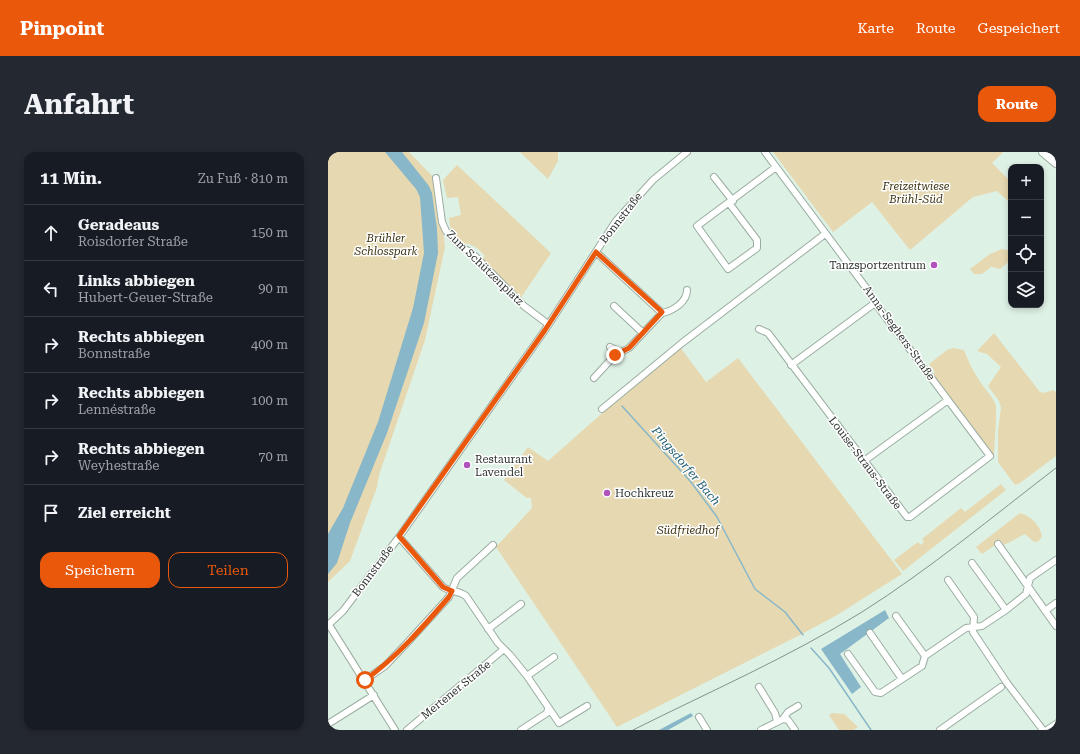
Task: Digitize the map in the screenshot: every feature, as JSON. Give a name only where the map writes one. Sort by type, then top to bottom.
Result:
[{"type":"street","name":"Bonnstraße","points":[[328,625],[343,611],[399,536],[548,324],[619,217],[642,190],[659,174],[687,152]]},
{"type":"street","name":"Anna-Seghers-Straße","points":[[765,152],[867,289],[875,303],[990,456]]},
{"type":"street","points":[[1043,152],[1056,163]]},
{"type":"street","points":[[714,177],[731,202],[758,240],[757,248],[728,269],[697,226],[731,202],[776,167]]},
{"type":"street","name":"Zum Schützenplatz","points":[[436,178],[442,222],[446,231],[460,246],[474,254],[524,306],[548,324]]},
{"type":"street","points":[[602,409],[682,343],[825,234]]},
{"type":"street","points":[[596,252],[662,312]]},
{"type":"street","points":[[594,378],[620,352],[629,348],[662,312],[673,310],[684,300],[687,290]]},
{"type":"street","points":[[791,365],[875,303]]},
{"type":"street","points":[[614,306],[643,333]]},
{"type":"street","name":"Louise-Straus-Straße","points":[[759,329],[768,333],[907,517],[910,517],[990,456]]},
{"type":"street","points":[[610,348],[620,352]]},
{"type":"street","points":[[864,461],[948,400]]},
{"type":"street","points":[[399,536],[443,587],[452,591],[459,591],[466,596],[488,629],[527,676],[548,709],[559,723],[586,706]]},
{"type":"street","points":[[998,544],[1056,626]]},
{"type":"street","points":[[365,680],[385,666],[407,643],[449,597],[457,578],[492,545]]},
{"type":"street","points":[[848,654],[875,692],[881,693],[922,666],[925,656],[966,628],[982,626],[1006,610],[1026,594],[1030,578],[1056,560]]},
{"type":"street","points":[[972,563],[1006,610]]},
{"type":"street","points":[[948,580],[974,617],[973,632],[1007,683],[1043,730]]},
{"type":"street","points":[[1045,611],[1056,603]]},
{"type":"street","points":[[488,629],[521,604]]},
{"type":"street","points":[[896,616],[925,656]]},
{"type":"street","points":[[328,625],[374,694],[395,730]]},
{"type":"street","points":[[870,633],[902,679]]},
{"type":"street","name":"Mertener Straße","points":[[407,730],[504,649]]},
{"type":"street","points":[[527,676],[554,657]]},
{"type":"street","points":[[759,687],[780,720]]},
{"type":"street","points":[[940,730],[1001,687]]},
{"type":"street","points":[[328,724],[374,694]]},
{"type":"street","points":[[761,730],[780,720],[788,712],[798,706]]},
{"type":"street","points":[[520,730],[547,713],[548,709]]},
{"type":"street","points":[[699,717],[707,730]]},
{"type":"street","points":[[780,720],[788,720],[795,730]]},
{"type":"street","points":[[1047,730],[1056,724]]},
{"type":"green space","name":"Brühler Schlosspark","points":[[328,152],[409,152],[434,178],[441,212],[445,247],[425,340],[379,475],[377,487],[350,561],[328,582]]},
{"type":"green space","points":[[520,152],[558,152],[558,161],[548,179]]},
{"type":"green space","name":"Freizeitwiese Brühl-Süd","points":[[773,152],[1003,152],[992,163],[1008,179],[1008,201],[997,191],[973,197],[910,250],[872,202],[833,232]]},
{"type":"green space","points":[[457,165],[551,253],[520,299],[482,259],[485,256],[477,248],[467,243],[465,247],[451,233],[449,218],[461,215],[458,197],[447,198],[443,180]]},
{"type":"green space","points":[[1002,249],[1008,250],[1008,262],[1000,269],[991,267],[982,274],[974,274],[970,269],[990,254]]},
{"type":"green space","points":[[994,333],[1040,392],[1043,393],[1054,390],[1056,393],[1056,456],[1020,483],[1015,485],[998,462],[998,431],[1001,408],[999,401],[988,386],[1001,367],[987,354],[977,351]]},
{"type":"green space","name":"Südfriedhof","points":[[680,347],[706,382],[738,358],[902,574],[837,615],[798,636],[617,727],[496,547],[532,508],[531,498],[527,498],[504,480],[528,447],[548,461]]},
{"type":"green space","points":[[953,348],[964,350],[976,375],[995,403],[996,420],[994,458],[932,375],[935,372],[929,364],[947,350]]},
{"type":"green space","points":[[1001,484],[1006,490],[903,571],[894,560],[918,542],[921,545],[924,542],[922,539],[961,508],[965,512]]},
{"type":"green space","points":[[1020,513],[1028,516],[1037,525],[1042,536],[1039,541],[1034,542],[1025,534],[1004,545],[1001,541],[982,554],[976,547]]},
{"type":"green space","points":[[832,713],[844,714],[858,727],[853,730],[839,730],[829,715]]},
{"type":"water","points":[[385,152],[402,152],[429,186],[432,193],[437,229],[438,253],[424,323],[387,433],[350,523],[337,563],[328,574],[328,534],[343,508],[378,422],[413,308],[424,253],[420,197],[416,189]]},
{"type":"water","points":[[885,610],[889,618],[840,654],[861,687],[852,694],[821,649]]},
{"type":"water","points":[[691,713],[693,716],[668,730],[659,730]]},
{"type":"waterway","name":"Pingsdorfer Bach","points":[[622,406],[691,482],[717,517],[755,589],[785,612],[803,635]]},
{"type":"waterway","name":"Pingsdorfer Bach","points":[[811,648],[829,668],[871,730]]},
{"type":"tram line","points":[[633,730],[749,674],[862,612],[912,578],[1056,468]]},
{"type":"place","name":"Tanzsportzentrum","points":[[934,265]]},
{"type":"place","name":"Restaurant Lavendel","points":[[467,465]]},
{"type":"place","name":"Hochkreuz","points":[[607,493]]},
{"type":"route","points":[[365,680],[385,666],[449,597],[452,591],[443,587],[407,543],[399,536],[545,330],[596,252],[662,312],[627,350],[615,355]]}]
